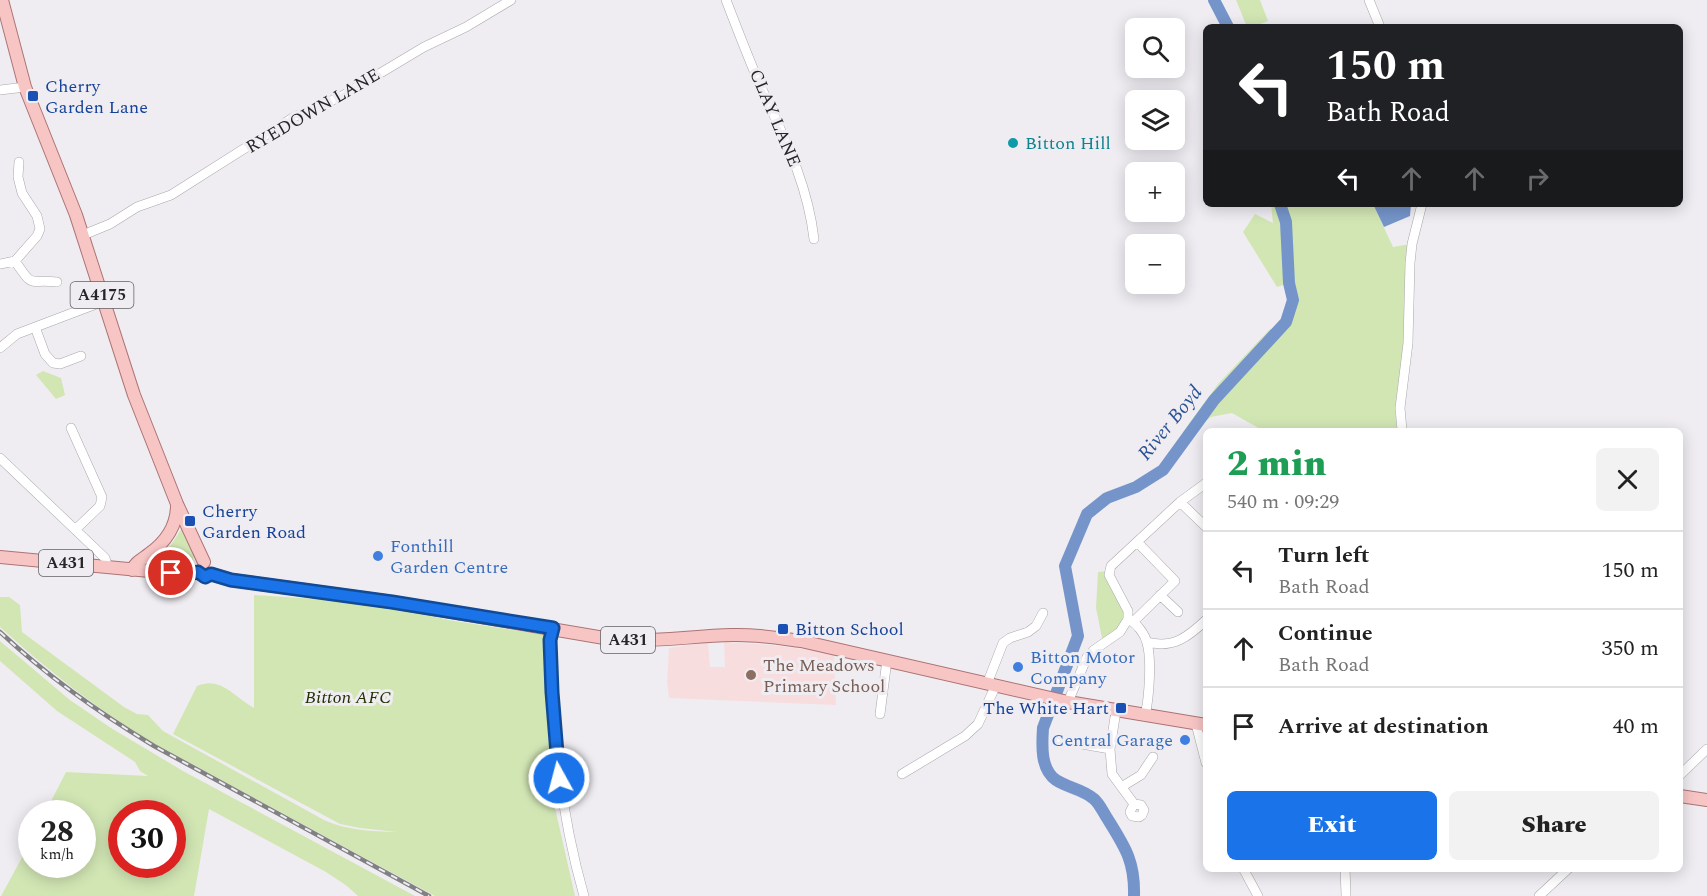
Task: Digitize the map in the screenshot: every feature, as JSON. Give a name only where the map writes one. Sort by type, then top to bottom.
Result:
[{"type":"main road","name":"A4175","points":[[2,0],[25,87],[82,235],[134,395],[201,567]]},
{"type":"main road","points":[[132,570],[136,563],[158,546],[170,531],[175,522],[177,504]]},
{"type":"main road","name":"A431","points":[[0,557],[188,574],[211,565],[211,574],[231,580],[392,602],[616,640],[644,641],[731,635],[766,636],[825,645],[1066,702],[1201,725]]},
{"type":"main road","points":[[1683,796],[1707,800]]},
{"type":"street","name":"RYEDOWN LANE","points":[[82,235],[110,225],[137,207],[171,195],[294,117],[342,96],[510,0]]},
{"type":"street","name":"CLAY LANE","points":[[726,0],[804,185],[811,212],[814,239]]},
{"type":"street","points":[[1369,0],[1379,24]]},
{"type":"street","points":[[0,90],[25,87]]},
{"type":"street","points":[[0,264],[15,261],[37,236],[40,229],[37,216],[22,193],[15,168]]},
{"type":"street","points":[[1402,428],[1400,408],[1408,343],[1410,263],[1421,207]]},
{"type":"street","points":[[15,261],[28,281],[38,283],[52,279]]},
{"type":"street","points":[[0,348],[17,334],[104,301]]},
{"type":"street","points":[[35,327],[45,354],[53,363],[60,364],[81,356]]},
{"type":"street","points":[[71,428],[102,497],[100,506],[75,529]]},
{"type":"street","points":[[68,447],[78,442]]},
{"type":"street","points":[[0,458],[105,558],[108,568]]},
{"type":"street","points":[[1203,485],[1180,502],[1111,566],[1109,575],[1128,611],[1130,620],[1147,642],[1160,646],[1186,638],[1203,623]]},
{"type":"street","points":[[1180,502],[1203,524]]},
{"type":"street","points":[[1066,702],[1087,657],[1120,632],[1130,620],[1175,581],[1141,546]]},
{"type":"street","points":[[1160,595],[1178,612]]},
{"type":"street","points":[[902,774],[948,748],[978,724],[992,685],[1003,643],[1036,626],[1043,613]]},
{"type":"street","points":[[553,628],[550,640],[552,692],[562,800],[584,896]]},
{"type":"street","points":[[1145,716],[1149,697],[1147,642]]},
{"type":"street","points":[[880,714],[887,660]]},
{"type":"street","points":[[1116,711],[1110,749],[1112,774],[1134,804]]},
{"type":"street","points":[[1201,725],[1203,740]]},
{"type":"street","points":[[1060,740],[1110,749]]},
{"type":"street","points":[[1683,772],[1707,749]]},
{"type":"street","points":[[1123,786],[1141,775],[1153,758]]},
{"type":"street","points":[[1245,872],[1258,896]]},
{"type":"street","points":[[1345,872],[1346,895]]},
{"type":"street","points":[[1539,896],[1565,872]]},
{"type":"shaded area","name":"The Meadows Primary School","points":[[708,642],[710,667],[725,667],[724,642],[834,653],[836,705],[669,698],[667,682],[669,648]]},
{"type":"green space","points":[[1236,0],[1260,0],[1268,21],[1260,24],[1246,24]]},
{"type":"green space","points":[[1271,207],[1374,207],[1393,247],[1410,244],[1405,341],[1395,408],[1397,428],[1258,428],[1232,413],[1211,417],[1187,435],[1183,432],[1218,384],[1269,330],[1286,322],[1293,300],[1289,283],[1277,287],[1243,232],[1255,214],[1273,223]]},
{"type":"green space","points":[[43,371],[61,378],[65,395],[56,399],[36,375]]},
{"type":"green space","points":[[182,528],[194,554],[193,560],[184,565],[175,561],[147,566],[171,545]]},
{"type":"green space","points":[[1109,571],[1133,616],[1103,643],[1096,608],[1098,572]]},
{"type":"green space","name":"Bitton AFC","points":[[254,595],[384,605],[448,620],[546,635],[553,799],[575,896],[435,896],[149,741],[72,687],[0,627],[0,597],[9,597],[20,605],[22,632],[124,707],[137,714],[148,715],[163,731],[333,824],[369,831],[397,832],[340,824],[173,734],[197,686],[213,684],[220,686],[254,708]]},
{"type":"green space","points":[[0,641],[70,700],[111,728],[183,771],[415,896],[358,896],[326,872],[209,809],[194,896],[1,896],[18,865],[18,878],[96,878],[96,800],[52,800],[66,772],[148,776],[140,771],[135,762],[57,711],[0,661]]},
{"type":"water","points":[[1374,207],[1411,207],[1410,216],[1384,227]]},
{"type":"waterway","name":"River Boyd","points":[[1214,0],[1226,24]]},
{"type":"waterway","name":"River Boyd","points":[[1134,896],[1133,873],[1128,855],[1099,805],[1085,793],[1056,780],[1047,769],[1042,749],[1043,728],[1078,636],[1065,566],[1087,514],[1107,498],[1136,487],[1163,470],[1214,400],[1286,322],[1293,300],[1289,283],[1286,222],[1281,207]]},
{"type":"railway","points":[[0,632],[55,679],[93,707],[154,746],[429,896]]},
{"type":"place","name":"Cherry Garden Lane","points":[[33,96]]},
{"type":"place","name":"Bitton Hill","points":[[1013,143]]},
{"type":"place","name":"Cherry Garden Road","points":[[190,521]]},
{"type":"place","name":"Fonthill Garden Centre","points":[[378,556]]},
{"type":"place","name":"Bitton School","points":[[783,629]]},
{"type":"place","name":"Bitton Motor Company","points":[[1018,667]]},
{"type":"place","name":"The Meadows Primary School","points":[[751,675]]},
{"type":"place","name":"The White Hart","points":[[1121,708]]},
{"type":"place","name":"Central Garage","points":[[1185,740]]},
{"type":"route","points":[[171,573],[198,572],[205,577],[211,574],[231,580],[392,602],[553,628],[550,640],[552,692],[559,778]]}]
